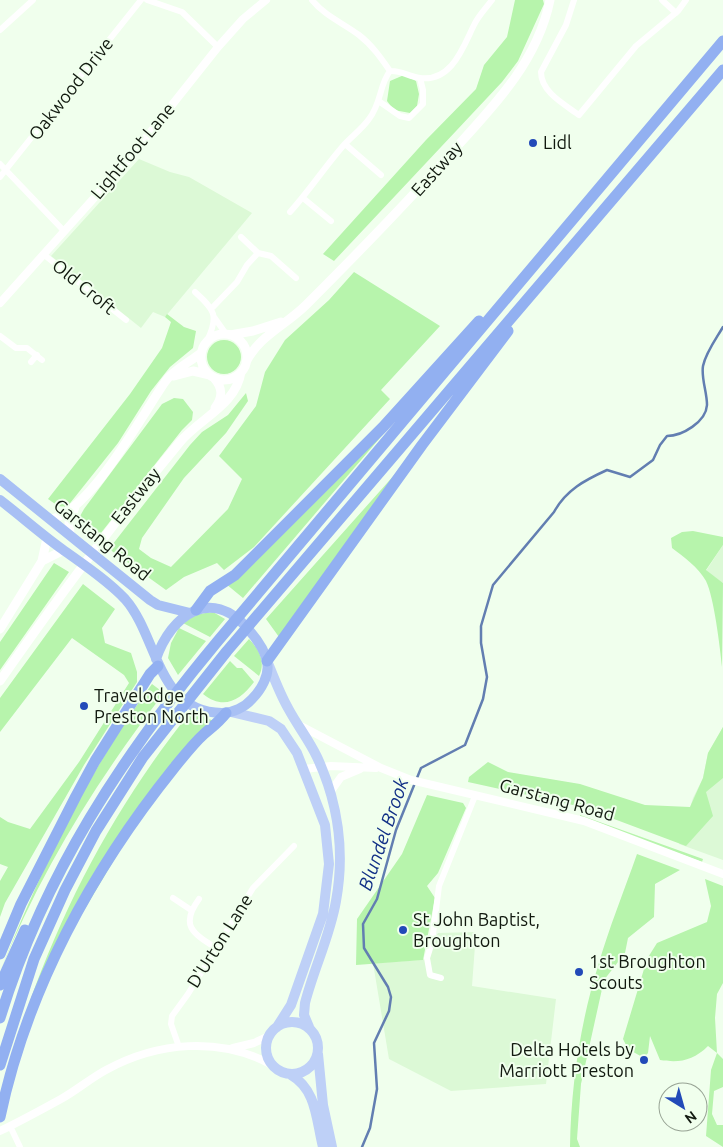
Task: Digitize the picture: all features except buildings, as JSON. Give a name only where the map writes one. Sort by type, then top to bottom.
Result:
[{"type":"highway","points":[[0,1018],[21,959],[56,879],[119,770],[170,700],[494,316],[564,228],[723,41]]},
{"type":"highway","points":[[0,1065],[32,966],[65,890],[96,831],[120,792],[180,708],[584,229],[723,70]]},
{"type":"highway","points":[[0,954],[21,904],[79,789],[157,663],[170,630],[193,611],[210,591],[235,575],[383,427],[564,228]]},
{"type":"highway","points":[[0,1117],[24,1030],[36,997],[86,899],[120,842],[154,794],[195,743],[228,713],[249,702],[257,694],[265,679],[267,662],[280,641],[416,453],[584,229]]},
{"type":"highway","name":"Garstang Road","points":[[0,479],[158,605],[193,611]]},
{"type":"highway","name":"Garstang Road","points":[[0,500],[95,573],[133,609],[145,629],[157,663]]},
{"type":"highway","points":[[193,611],[214,607],[234,616],[254,636],[267,662]]},
{"type":"highway","points":[[157,663],[167,682],[182,698],[208,712],[228,713]]},
{"type":"highway","points":[[0,985],[47,881],[93,797],[119,770]]},
{"type":"main road","name":"Eastway","points":[[246,362],[254,346],[294,318],[404,206],[495,105],[526,63],[545,24],[550,0]]},
{"type":"main road","name":"Eastway","points":[[228,334],[253,332],[294,318]]},
{"type":"main road","points":[[51,519],[61,518],[75,507],[132,434],[166,380],[201,353],[207,341],[213,336],[228,334],[240,341],[245,348],[246,362],[241,372],[230,379],[212,377],[193,371],[166,380]]},
{"type":"main road","points":[[201,353],[202,366],[212,377]]},
{"type":"main road","name":"Eastway","points":[[0,681],[124,509],[187,433],[209,416],[234,391],[240,381],[241,372]]},
{"type":"main road","name":"Eastway","points":[[209,416],[218,403],[222,391],[221,386],[212,377]]},
{"type":"main road","points":[[70,534],[69,522],[75,507]]},
{"type":"main road","points":[[0,629],[42,561],[47,538]]},
{"type":"main road","points":[[42,561],[68,553]]},
{"type":"main road","points":[[267,662],[289,710],[322,767],[331,791],[340,842],[339,883],[332,919],[305,1003],[304,1015],[308,1027],[318,1042],[322,1096],[332,1147]]},
{"type":"main road","points":[[228,713],[269,721],[281,729],[293,745],[325,825],[328,864],[326,897],[310,956],[291,1005],[269,1036],[266,1051],[272,1065],[280,1072],[291,1075],[303,1083],[310,1094],[322,1147]]},
{"type":"main road","points":[[277,1027],[293,1022],[308,1027]]},
{"type":"main road","points":[[291,1075],[305,1071],[316,1061],[318,1054]]},
{"type":"street","points":[[0,30],[33,0]]},
{"type":"street","name":"Oakwood Drive","points":[[0,177],[141,0]]},
{"type":"street","points":[[151,0],[182,12],[218,47]]},
{"type":"street","name":"Lightfoot Lane","points":[[0,302],[129,159],[218,47],[243,19],[266,0]]},
{"type":"street","points":[[312,0],[326,14],[360,36],[376,51],[390,70]]},
{"type":"street","points":[[390,70],[399,70],[420,78],[433,77],[448,69],[460,56],[474,23],[492,0]]},
{"type":"street","points":[[574,0],[566,25],[541,72],[541,79],[545,88],[579,115],[636,46],[676,13],[686,0]]},
{"type":"street","points":[[662,0],[676,13]]},
{"type":"street","points":[[290,212],[345,144],[369,119],[380,102],[384,78],[390,70]]},
{"type":"street","points":[[380,102],[400,116],[409,118],[423,104],[423,90],[420,78]]},
{"type":"street","points":[[345,144],[381,175]]},
{"type":"street","points":[[0,164],[64,231]]},
{"type":"street","points":[[302,198],[331,221]]},
{"type":"street","points":[[241,237],[258,253],[271,256],[296,278]]},
{"type":"street","points":[[213,307],[237,282],[246,265],[258,253]]},
{"type":"street","name":"Old Croft","points":[[43,254],[126,320]]},
{"type":"street","points":[[195,292],[213,307],[212,330],[207,341]]},
{"type":"street","points":[[214,318],[228,334]]},
{"type":"street","points":[[0,336],[16,348],[27,348],[40,358],[31,362]]},
{"type":"street","name":"Garstang Road","points":[[299,725],[381,768],[411,780],[584,821],[723,874]]},
{"type":"street","name":"Garstang Road","points":[[304,769],[322,767],[381,768]]},
{"type":"street","points":[[331,791],[345,775],[372,767]]},
{"type":"street","points":[[441,978],[430,975],[427,958],[432,942],[440,886],[475,796]]},
{"type":"street","name":"D'Urton Lane","points":[[179,1046],[171,1024],[172,1016],[253,888],[294,846]]},
{"type":"street","points":[[173,898],[192,910]]},
{"type":"street","points":[[199,898],[189,919],[193,931],[216,948]]},
{"type":"street","points":[[0,1131],[63,1098],[112,1067],[148,1053],[179,1046],[231,1048],[254,1044],[269,1036]]},
{"type":"street","points":[[231,1048],[272,1065]]},
{"type":"street","points":[[10,1126],[20,1147]]},
{"type":"shaded area","points":[[139,159],[170,172],[189,177],[252,213],[165,317],[153,312],[141,328],[51,256]]},
{"type":"shaded area","points":[[723,545],[723,583],[706,571]]},
{"type":"shaded area","points":[[723,727],[723,860],[679,844],[693,798],[703,778],[708,753]]},
{"type":"shaded area","points":[[476,932],[472,986],[556,999],[546,1084],[451,1091],[389,1059],[373,963],[423,960],[438,933]]},
{"type":"green space","points":[[515,0],[543,0],[544,4],[518,61],[502,82],[334,261],[323,254],[426,140],[476,89],[484,65],[507,37]]},
{"type":"green space","points":[[404,75],[416,81],[419,94],[417,106],[410,113],[394,110],[387,101],[390,81]]},
{"type":"green space","points":[[354,272],[440,326],[381,390],[390,399],[254,547],[224,570],[217,563],[184,577],[166,590],[109,549],[190,445],[202,432],[228,415],[246,393],[248,401],[226,433],[184,478],[142,538],[139,549],[151,558],[171,567],[228,509],[242,479],[219,456],[256,406],[265,372],[285,340],[329,300]]},
{"type":"green space","points":[[167,314],[184,327],[196,331],[193,348],[170,367],[151,391],[118,443],[67,507],[58,506],[48,499],[130,394],[162,348],[171,322],[165,317]]},
{"type":"green space","points":[[224,340],[231,341],[236,345],[240,350],[240,364],[236,369],[231,373],[224,374],[217,373],[212,369],[208,364],[207,357],[208,350],[212,345],[217,341]]},
{"type":"green space","points":[[174,398],[183,399],[193,412],[192,420],[182,430],[97,538],[79,518],[162,404]]},
{"type":"green space","points":[[397,418],[243,598],[226,584]]},
{"type":"green space","points":[[396,473],[279,637],[266,619]]},
{"type":"green space","points":[[693,531],[723,537],[723,545],[706,570],[723,583],[722,667],[709,588],[703,576],[695,567],[672,548],[671,538],[682,532]]},
{"type":"green space","points":[[54,563],[69,572],[0,670],[0,642]]},
{"type":"green space","points":[[83,584],[115,609],[102,628],[105,643],[131,653],[137,672],[137,682],[84,765],[5,903],[0,917],[0,881],[8,867],[0,864],[0,817],[8,822],[30,829],[79,762],[129,683],[124,675],[72,638],[0,732],[0,698]]},
{"type":"green space","points":[[213,612],[225,619],[210,637],[183,623],[191,615]]},
{"type":"green space","points":[[179,628],[206,641],[178,675],[168,658],[171,643]]},
{"type":"green space","points":[[249,639],[256,647],[262,661],[259,676],[234,656]]},
{"type":"green space","points":[[230,661],[237,668],[242,668],[254,682],[249,689],[237,698],[231,701],[217,702],[203,694]]},
{"type":"green space","points":[[152,684],[164,693],[116,759],[72,827],[16,934],[0,972],[15,934],[49,859],[86,787],[129,717]]},
{"type":"green space","points":[[192,710],[215,722],[164,776],[30,1001],[61,923],[99,849],[142,778]]},
{"type":"green space","points":[[723,727],[723,778],[706,792],[713,816],[686,846],[582,807],[468,782],[469,777],[488,762],[508,772],[580,784],[645,805],[690,807],[703,778],[708,753]]},
{"type":"green space","points":[[427,795],[463,803],[466,808],[438,873],[427,886],[435,898],[423,960],[356,965],[357,919],[402,854]]},
{"type":"green space","points":[[580,815],[703,859],[702,862],[580,817]]},
{"type":"green space","points":[[637,854],[680,870],[655,884],[654,917],[628,938],[625,953],[604,980],[581,1084],[577,1139],[580,1147],[570,1147],[572,1101],[586,1010],[602,952]]},
{"type":"green space","points":[[705,879],[723,886],[723,983],[717,994],[715,1018],[717,1053],[708,1046],[697,1055],[686,1060],[660,1060],[650,1036],[648,1053],[644,1058],[628,1049],[623,1039],[647,959],[657,943],[707,922],[711,906]]},
{"type":"green space","points":[[717,1053],[723,1059],[723,1087],[714,1091],[712,1114],[717,1125],[723,1125],[723,1147],[706,1136],[706,1132],[708,1132],[711,1070]]},
{"type":"waterway","name":"Blundel Brook","points":[[362,1147],[370,1128],[377,1089],[374,1043],[389,1011],[391,997],[388,987],[364,948],[363,924],[377,899],[396,830],[421,768],[465,745],[483,699],[487,677],[481,643],[481,626],[493,585],[564,498],[577,486],[607,470],[630,477],[653,460],[660,445],[667,436],[686,431],[698,422],[706,411],[707,405],[703,375],[704,361],[723,327]]},
{"type":"place","name":"Lidl","points":[[533,143]]},
{"type":"place","name":"Travelodge Preston North","points":[[84,706]]},
{"type":"place","name":"St John Baptist, Broughton","points":[[403,930]]},
{"type":"place","name":"1st Broughton Scouts","points":[[579,972]]},
{"type":"place","name":"Delta Hotels by Marriott Preston","points":[[644,1060]]}]
